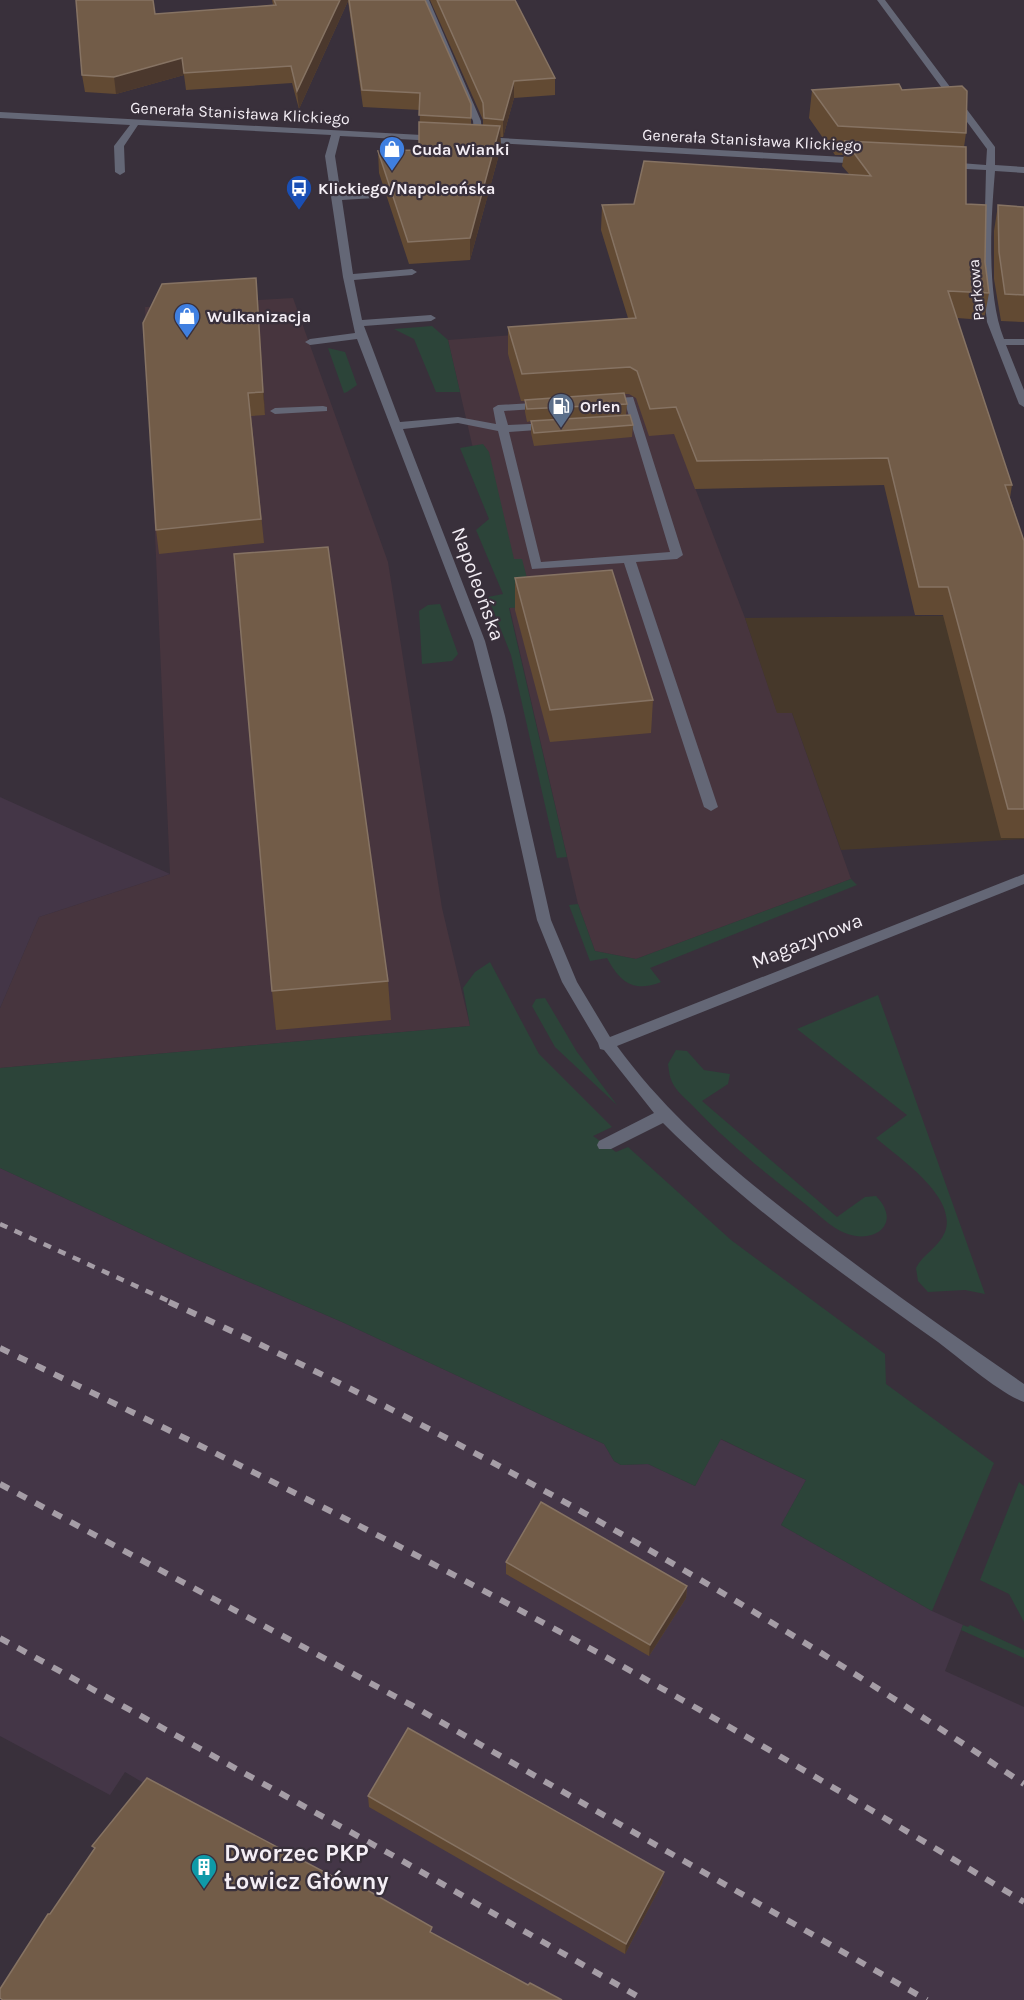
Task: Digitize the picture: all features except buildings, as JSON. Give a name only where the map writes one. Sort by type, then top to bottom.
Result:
[{"type":"street","points":[[424,0],[477,121],[478,140]]},
{"type":"street","name":"Parkowa","points":[[881,0],[992,149],[988,196],[988,288],[992,322],[1002,342],[1024,404]]},
{"type":"street","name":"Generała Stanisława Klickiego","points":[[0,115],[443,138]]},
{"type":"street","points":[[120,172],[119,146],[136,122]]},
{"type":"street","name":"Napoleońska","points":[[336,133],[330,156],[348,277],[359,329],[486,662],[543,917],[568,980],[605,1044],[631,1079],[696,1149],[742,1189],[861,1278],[1024,1394]]},
{"type":"street","name":"Generała Stanisława Klickiego","points":[[467,140],[875,162]]},
{"type":"street","points":[[933,165],[1024,170]]},
{"type":"street","points":[[336,198],[375,195]]},
{"type":"street","points":[[348,277],[412,272]]},
{"type":"street","points":[[310,342],[359,329],[431,318]]},
{"type":"street","points":[[1002,342],[1024,342]]},
{"type":"street","points":[[629,399],[630,421],[677,555],[536,566],[503,429],[498,408],[629,399]]},
{"type":"street","points":[[275,411],[323,409]]},
{"type":"street","points":[[396,426],[458,420],[503,429],[558,426]]},
{"type":"street","points":[[629,559],[711,807]]},
{"type":"street","name":"Magazynowa","points":[[605,1044],[1024,879]]},
{"type":"street","points":[[605,1145],[663,1115]]},
{"type":"shaded area","points":[[293,298],[388,562],[442,908],[470,1026],[0,1068],[0,1008],[39,917],[170,874],[145,307]]},
{"type":"shaded area","points":[[633,326],[745,618],[777,712],[792,713],[851,879],[636,959],[595,951],[578,904],[448,340]]},
{"type":"shaded area","points":[[1024,615],[1024,839],[841,850],[792,713],[777,713],[745,618]]},
{"type":"shaded area","points":[[0,797],[170,874],[39,917],[0,1008]]},
{"type":"shaded area","points":[[0,1168],[191,1257],[342,1322],[604,1444],[614,1461],[621,1465],[648,1464],[695,1486],[720,1439],[806,1480],[781,1525],[932,1611],[963,1625],[945,1671],[1024,1707],[1024,2000],[511,2000],[125,1772],[110,1795],[0,1736]]},
{"type":"green space","points":[[432,326],[448,340],[460,392],[436,392],[414,339],[394,329]]},
{"type":"green space","points":[[328,348],[345,352],[357,385],[347,392],[344,393]]},
{"type":"green space","points":[[483,444],[489,452],[514,559],[522,559],[527,578],[525,607],[509,608],[567,857],[557,858],[511,655],[488,597],[503,594],[476,530],[489,519],[460,448]]},
{"type":"green space","points":[[440,604],[458,654],[452,661],[422,664],[419,611],[428,605]]},
{"type":"green space","points":[[851,879],[857,885],[650,968],[661,982],[643,986],[635,986],[622,979],[607,958],[590,961],[569,905],[578,904],[595,951],[636,959]]},
{"type":"green space","points":[[490,962],[539,1054],[612,1127],[593,1136],[616,1152],[628,1147],[731,1240],[885,1354],[886,1384],[994,1463],[932,1611],[781,1525],[806,1480],[721,1439],[695,1486],[648,1464],[621,1465],[614,1461],[604,1444],[342,1322],[191,1257],[0,1168],[0,1068],[470,1026],[463,988],[475,972]]},
{"type":"green space","points":[[878,995],[985,1294],[965,1290],[928,1292],[918,1281],[916,1268],[942,1237],[947,1219],[943,1205],[924,1179],[876,1138],[907,1115],[797,1029]]},
{"type":"green space","points":[[545,998],[577,1052],[617,1105],[555,1047],[532,1006],[536,999]]},
{"type":"green space","points":[[676,1050],[687,1051],[704,1070],[730,1074],[728,1084],[702,1101],[837,1217],[865,1197],[876,1196],[884,1206],[887,1215],[882,1230],[875,1234],[856,1236],[839,1230],[747,1157],[681,1095],[674,1085],[670,1078],[668,1064]]},
{"type":"green space","points":[[1019,1482],[1024,1486],[1024,1622],[1009,1594],[980,1580]]},
{"type":"green space","points":[[963,1625],[968,1627],[970,1625],[1024,1650],[1024,1658],[961,1630]]},
{"type":"railway","points":[[0,1224],[173,1303]]},
{"type":"railway","points":[[169,1302],[390,1409],[606,1525],[817,1651],[1024,1784]]},
{"type":"railway","points":[[0,1348],[294,1493],[512,1606],[750,1739],[1024,1902]]},
{"type":"railway","points":[[0,1484],[413,1706],[927,2000]]},
{"type":"railway","points":[[0,1638],[392,1855],[644,2000]]},
{"type":"place","name":"Cuda Wianki","points":[[392,172]]},
{"type":"place","name":"Klickiego/Napoleońska","points":[[299,211]]},
{"type":"place","name":"Wulkanizacja","points":[[187,339]]},
{"type":"place","name":"Orlen","points":[[561,429]]},
{"type":"place","name":"Dworzec PKP Łowicz Główny","points":[[204,1890]]}]
